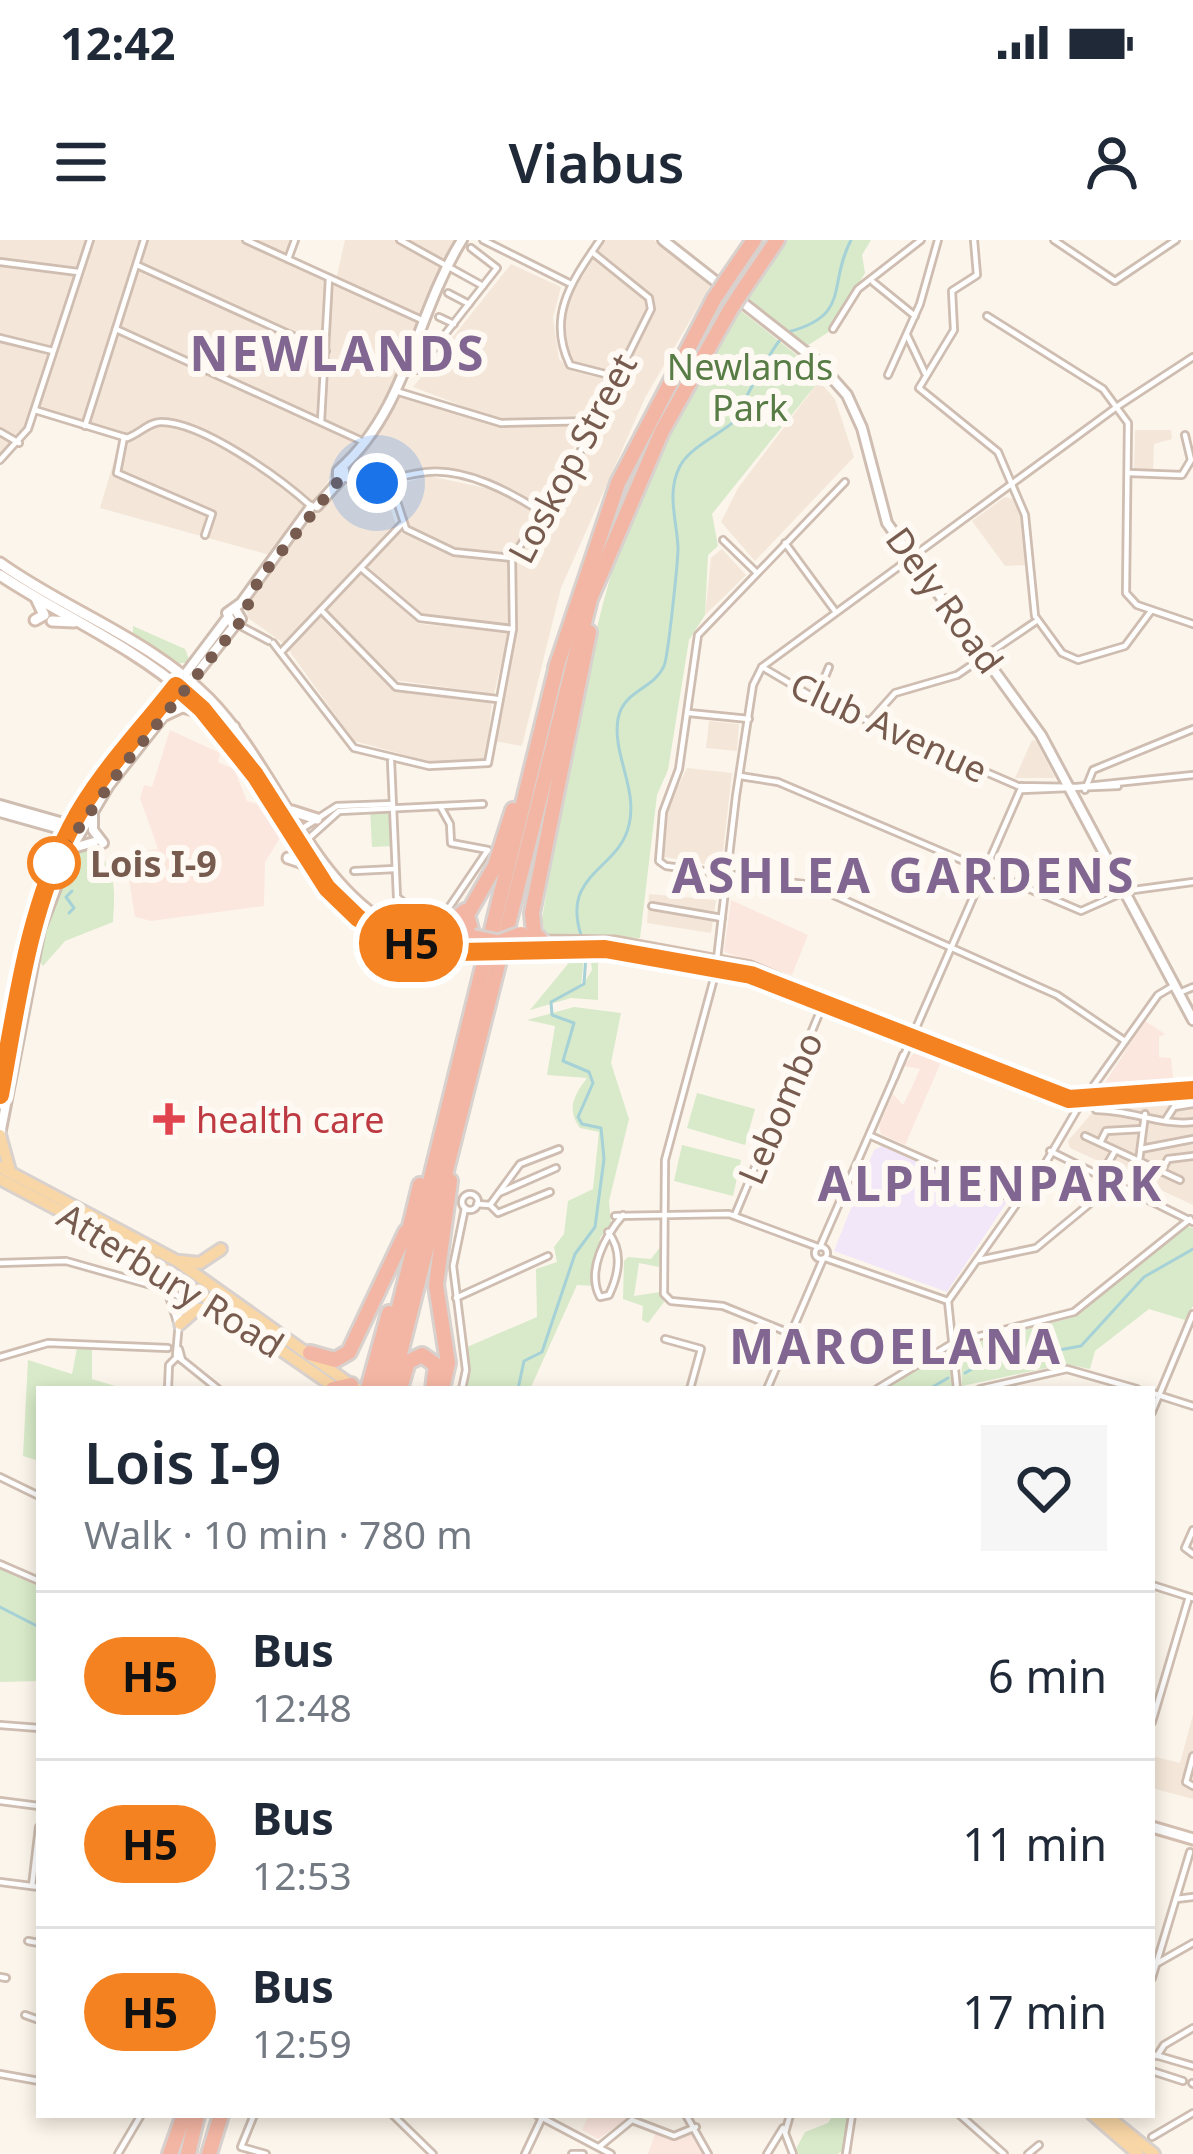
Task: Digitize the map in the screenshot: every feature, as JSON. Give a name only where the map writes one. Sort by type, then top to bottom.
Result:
[{"type":"highway","points":[[369,1386],[463,1022],[475,948],[466,919],[500,854],[618,483],[714,299],[754,240]]},
{"type":"highway","points":[[392,1386],[571,663],[638,483],[730,310],[777,240]]},
{"type":"highway","points":[[516,944],[532,913],[589,633],[638,483]]},
{"type":"highway","points":[[380,1386],[475,948],[558,662]]},
{"type":"highway","points":[[390,926],[440,934],[453,926],[483,887]]},
{"type":"highway","points":[[532,913],[534,933],[542,940]]},
{"type":"highway","points":[[475,948],[516,944],[577,948]]},
{"type":"highway","points":[[443,1386],[448,1363],[437,1298],[438,1251],[474,1052]]},
{"type":"highway","points":[[310,1354],[335,1360],[350,1352],[412,1216]]},
{"type":"highway","points":[[401,1386],[408,1362],[422,1355],[436,1365],[433,1386]]},
{"type":"highway","points":[[179,2154],[189,2118]]},
{"type":"highway","points":[[208,2154],[211,2118]]},
{"type":"highway","points":[[208,2154],[221,2118]]},
{"type":"main road","points":[[0,563],[235,723],[292,811],[312,866],[335,897],[374,929],[426,947],[475,948]]},
{"type":"main road","points":[[0,575],[184,684],[355,901],[390,926],[424,939],[475,948]]},
{"type":"main road","points":[[35,597],[44,615],[35,620]]},
{"type":"main road","points":[[52,622],[80,623]]},
{"type":"main road","points":[[165,716],[187,706],[213,721]]},
{"type":"main road","points":[[235,723],[255,775]]},
{"type":"main road","points":[[292,811],[317,819]]},
{"type":"main road","points":[[288,858],[312,866]]},
{"type":"main road","points":[[516,944],[614,942],[780,977],[912,1037]]},
{"type":"main road","points":[[577,948],[717,964],[824,1001],[1040,1092],[1082,1101],[1193,1090]]},
{"type":"main road","points":[[0,1136],[4,1173]]},
{"type":"main road","name":"Atterbury Road","points":[[4,1173],[228,1310],[339,1386]]},
{"type":"main road","name":"Atterbury Road","points":[[4,1173],[177,1261],[310,1354],[340,1386]]},
{"type":"main road","points":[[0,1189],[85,1223]]},
{"type":"main road","points":[[177,1261],[200,1263],[221,1249]]},
{"type":"main road","points":[[180,1329],[197,1309],[228,1310]]},
{"type":"main road","points":[[1155,1831],[1192,1845]]},
{"type":"main road","points":[[1096,2118],[1135,2153]]},
{"type":"main road","points":[[1110,2118],[1154,2154]]},
{"type":"street","points":[[0,460],[19,443],[34,410],[90,240]]},
{"type":"street","points":[[86,426],[145,240]]},
{"type":"street","points":[[246,240],[424,321]]},
{"type":"street","points":[[288,259],[295,240]]},
{"type":"street","points":[[400,240],[483,286]]},
{"type":"street","points":[[0,1136],[29,937],[59,853],[399,392],[447,264],[462,240]]},
{"type":"street","points":[[484,240],[569,284]]},
{"type":"street","points":[[600,240],[569,284],[560,312],[568,362],[614,376]]},
{"type":"street","name":"Dely Road","points":[[663,240],[827,370],[854,406],[883,516],[1050,751],[1193,1020]]},
{"type":"street","points":[[833,329],[855,292],[921,240]]},
{"type":"street","points":[[888,375],[915,316],[938,240]]},
{"type":"street","points":[[974,240],[977,275],[952,291],[954,330],[919,389],[988,439],[1012,482],[1027,525],[1037,620],[1062,653],[1078,660],[1130,644],[1151,611]]},
{"type":"street","points":[[1054,240],[1115,281],[1176,240]]},
{"type":"street","points":[[417,370],[497,265],[471,248]]},
{"type":"street","name":"Loskop Street","points":[[392,760],[438,766],[488,764],[513,629],[512,558],[572,468],[651,306],[592,252]]},
{"type":"street","points":[[0,262],[79,272]]},
{"type":"street","points":[[136,265],[326,351]]},
{"type":"street","points":[[320,421],[329,278]]},
{"type":"street","points":[[873,281],[915,316]]},
{"type":"street","points":[[448,293],[469,304]]},
{"type":"street","points":[[987,316],[1103,389],[1118,406],[1130,429],[1125,587],[1134,603],[1193,623]]},
{"type":"street","points":[[439,317],[454,324]]},
{"type":"street","points":[[116,329],[320,421],[362,446]]},
{"type":"street","points":[[907,335],[925,373]]},
{"type":"street","points":[[0,338],[53,352]]},
{"type":"street","points":[[787,1332],[730,1308],[671,1301],[664,1294],[664,1160],[717,964],[753,685],[762,667],[836,611],[1193,357]]},
{"type":"street","points":[[325,362],[340,363]]},
{"type":"street","points":[[399,392],[501,423],[593,421]]},
{"type":"street","points":[[34,410],[124,437],[155,423],[171,424],[256,461],[314,506]]},
{"type":"street","points":[[0,432],[19,443]]},
{"type":"street","points":[[1129,473],[1182,475],[1190,460],[1185,435]]},
{"type":"street","points":[[124,437],[117,473],[212,514],[205,535]]},
{"type":"street","points":[[342,475],[391,483],[435,472],[506,490],[542,512]]},
{"type":"street","points":[[845,482],[698,635],[679,769],[663,812],[658,856],[666,866],[806,883],[1063,998],[1125,1041]]},
{"type":"street","points":[[391,483],[401,525],[454,552],[512,558]]},
{"type":"street","points":[[282,651],[401,525]]},
{"type":"street","points":[[723,540],[757,573]]},
{"type":"street","points":[[785,543],[836,611]]},
{"type":"street","points":[[361,568],[420,619],[513,629]]},
{"type":"street","points":[[321,610],[396,687],[497,700]]},
{"type":"street","points":[[236,618],[282,651],[350,744],[392,760],[395,869],[401,902],[440,914],[488,850],[452,843],[440,806]]},
{"type":"street","points":[[869,722],[895,693],[957,675],[1037,620]]},
{"type":"street","name":"Club Avenue","points":[[762,667],[816,698],[1020,787],[1085,788],[1193,775]]},
{"type":"street","points":[[816,698],[829,667]]},
{"type":"street","points":[[0,1095],[40,928],[75,830],[165,716],[184,684]]},
{"type":"street","points":[[686,712],[749,719]]},
{"type":"street","points":[[1085,788],[1093,770],[1193,729]]},
{"type":"street","points":[[740,776],[771,779],[1081,911],[1126,891],[1193,882]]},
{"type":"street","points":[[768,1386],[1020,787]]},
{"type":"street","points":[[71,849],[99,843],[92,826],[97,802]]},
{"type":"street","points":[[302,837],[337,806],[482,804]]},
{"type":"street","points":[[302,837],[336,812],[395,806]]},
{"type":"street","points":[[0,809],[75,830]]},
{"type":"street","points":[[0,809],[48,827],[75,830]]},
{"type":"street","points":[[48,827],[59,836],[59,853]]},
{"type":"street","points":[[354,871],[395,869]]},
{"type":"street","points":[[652,907],[722,918]]},
{"type":"street","points":[[1094,1085],[1158,995],[1193,987]]},
{"type":"street","name":"Lebombo","points":[[735,1215],[824,1001]]},
{"type":"street","points":[[958,1386],[948,1301],[1082,1101]]},
{"type":"street","points":[[1164,1123],[1174,1107],[1193,1104]]},
{"type":"street","points":[[1096,1110],[1145,1114],[1164,1123],[1193,1121]]},
{"type":"street","points":[[1138,1161],[1145,1114]]},
{"type":"street","points":[[1100,1143],[1106,1131],[1142,1129]]},
{"type":"street","points":[[871,1136],[1018,1202]]},
{"type":"street","points":[[1084,1136],[1180,1180]]},
{"type":"street","points":[[1141,1149],[1193,1139]]},
{"type":"street","points":[[490,1205],[520,1164],[560,1149]]},
{"type":"street","points":[[1101,1175],[1115,1150]]},
{"type":"street","points":[[882,1386],[952,1343],[1068,1315],[1191,1221],[1050,1151]]},
{"type":"street","points":[[1160,1172],[1168,1159],[1193,1156]]},
{"type":"street","points":[[500,1193],[556,1168]]},
{"type":"street","points":[[1147,1196],[1152,1168]]},
{"type":"street","points":[[976,1261],[1036,1248],[1116,1182]]},
{"type":"street","points":[[463,1386],[466,1370],[455,1298],[454,1251],[468,1209],[490,1205],[501,1213],[550,1192]]},
{"type":"street","points":[[468,1209],[462,1199],[467,1194],[477,1204]]},
{"type":"street","points":[[608,1232],[617,1244],[618,1263],[610,1294],[600,1297],[595,1290],[601,1243],[608,1232],[619,1215],[664,1212],[735,1215],[839,1261],[948,1301]]},
{"type":"street","points":[[455,1298],[548,1256]]},
{"type":"street","points":[[0,1263],[58,1260],[167,1290],[178,1303],[179,1359],[214,1386]]},
{"type":"street","points":[[1193,1314],[1155,1394],[1193,1406]]},
{"type":"street","points":[[1184,1328],[1193,1331]]},
{"type":"street","points":[[665,1339],[700,1348],[690,1386]]},
{"type":"street","points":[[0,1357],[49,1343],[168,1348]]},
{"type":"street","points":[[168,1386],[169,1366],[179,1359]]},
{"type":"street","points":[[994,1386],[1067,1370],[1127,1386]]},
{"type":"street","points":[[0,1478],[36,1495]]},
{"type":"street","points":[[1190,1552],[1193,1530]]},
{"type":"street","points":[[0,1564],[36,1581]]},
{"type":"street","points":[[1155,1586],[1191,1597],[1155,1712]]},
{"type":"street","points":[[0,1726],[36,1728]]},
{"type":"street","points":[[1193,1756],[1186,1782],[1193,1786]]},
{"type":"street","points":[[0,1801],[36,1807]]},
{"type":"street","points":[[1155,1968],[1192,1845]]},
{"type":"street","points":[[0,1882],[36,1887]]},
{"type":"street","points":[[1176,1899],[1193,1897]]},
{"type":"street","points":[[28,1941],[36,1942]]},
{"type":"street","points":[[1156,1964],[1193,1943]]},
{"type":"street","points":[[26,2015],[36,2019]]},
{"type":"street","points":[[1193,2028],[1164,2044],[1155,2055],[1193,2066]]},
{"type":"street","points":[[1155,2072],[1184,2081]]},
{"type":"street","points":[[0,2074],[36,2080]]},
{"type":"street","points":[[1152,2138],[1193,2113]]},
{"type":"street","points":[[118,2154],[139,2118]]},
{"type":"street","points":[[253,2118],[241,2143],[245,2150],[266,2154]]},
{"type":"street","points":[[396,2118],[433,2154]]},
{"type":"street","points":[[525,2154],[539,2118]]},
{"type":"street","points":[[544,2118],[611,2154]]},
{"type":"street","points":[[688,2118],[708,2154]]},
{"type":"street","points":[[767,2154],[788,2118]]},
{"type":"street","points":[[846,2154],[855,2118]]},
{"type":"street","points":[[963,2118],[998,2152]]},
{"type":"street","points":[[599,2147],[632,2120],[674,2135],[696,2127]]},
{"type":"street","points":[[785,2124],[794,2154]]},
{"type":"street","points":[[1028,2154],[1040,2145]]},
{"type":"street","points":[[850,2146],[855,2154]]},
{"type":"street","points":[[572,2154],[584,2154]]},
{"type":"shaded area","points":[[0,240],[86,240],[25,430],[0,457]]},
{"type":"shaded area","points":[[89,240],[295,240],[290,258],[336,280],[345,240],[457,240],[399,391],[270,555],[100,508],[121,437],[34,407]]},
{"type":"shaded area","points":[[605,240],[654,240],[710,286],[645,398],[561,588],[522,746],[494,741],[517,625],[513,564],[576,467],[616,377],[577,365],[566,354],[560,313]]},
{"type":"shaded area","points":[[511,264],[561,287],[553,318],[559,359],[572,371],[604,379],[592,415],[497,419],[413,387]]},
{"type":"shaded area","points":[[819,381],[835,399],[854,457],[755,561],[721,522],[738,488]]},
{"type":"shaded area","points":[[400,395],[498,426],[587,424],[541,506],[505,485],[431,468],[389,479],[346,475]]},
{"type":"shaded area","points":[[1135,430],[1171,430],[1172,439],[1154,444],[1153,472],[1134,470]]},
{"type":"shaded area","points":[[429,476],[504,492],[538,513],[509,554],[451,547],[404,523],[396,485]]},
{"type":"shaded area","points":[[336,485],[384,488],[396,525],[283,643],[248,618],[246,607]]},
{"type":"shaded area","points":[[1005,497],[1013,499],[1020,515],[1025,565],[1005,566],[972,521]]},
{"type":"shaded area","points":[[400,532],[446,553],[507,561],[509,624],[416,613],[366,565]]},
{"type":"shaded area","points":[[722,549],[746,575],[705,615],[711,558]]},
{"type":"shaded area","points":[[361,572],[420,624],[509,632],[494,694],[394,680],[327,609]]},
{"type":"shaded area","points":[[321,613],[397,689],[492,701],[486,760],[435,763],[354,741],[288,649]]},
{"type":"shaded area","points":[[709,721],[739,724],[737,751],[706,748]]},
{"type":"shaded area","points":[[170,730],[220,753],[218,762],[234,769],[247,801],[257,804],[280,838],[265,862],[264,906],[151,921],[135,917],[125,854],[158,849],[140,798],[144,785],[152,787]]},
{"type":"shaded area","points":[[1032,740],[1036,741],[1055,778],[1015,778]]},
{"type":"shaded area","points":[[687,768],[732,773],[722,861],[716,866],[664,857],[669,805]]},
{"type":"shaded area","points":[[649,894],[716,900],[711,933],[647,923]]},
{"type":"shaded area","points":[[731,900],[808,935],[792,975],[724,952]]},
{"type":"shaded area","points":[[1145,1021],[1165,1034],[1159,1037],[1159,1057],[1171,1058],[1174,1086],[1099,1092]]},
{"type":"shaded area","points":[[916,1050],[942,1060],[905,1145],[881,1134],[879,1126],[893,1094],[903,1105],[911,1089],[920,1069],[904,1066]]},
{"type":"shaded area","points":[[1193,1101],[1193,1205],[1070,1148],[1068,1141],[1097,1107]]},
{"type":"shaded area","points":[[882,1146],[1007,1202],[947,1292],[834,1251],[874,1150]]},
{"type":"shaded area","points":[[1193,1715],[1193,1799],[1155,1789],[1155,1757],[1180,1763]]},
{"type":"shaded area","points":[[588,2118],[628,2118],[598,2139],[582,2130]]},
{"type":"shaded area","points":[[694,2132],[705,2154],[648,2154],[655,2134],[674,2140]]},
{"type":"green space","points":[[787,240],[871,240],[862,255],[865,273],[830,331],[807,346],[747,297]]},
{"type":"green space","name":"Newlands Park","points":[[740,310],[818,372],[819,381],[712,514],[718,546],[708,555],[705,615],[689,640],[668,770],[657,795],[640,938],[545,934],[542,919],[574,734],[618,552],[669,419]]},
{"type":"green space","points":[[133,626],[185,649],[190,662],[176,664],[133,637]]},
{"type":"green space","points":[[370,809],[391,810],[392,846],[372,847]]},
{"type":"green space","points":[[87,849],[109,869],[113,922],[65,941],[43,966],[39,960],[53,905],[75,853]]},
{"type":"green space","points":[[584,954],[581,988],[592,970],[590,954],[604,954],[598,964],[598,1000],[571,998],[530,1010],[568,964],[559,955]]},
{"type":"green space","points":[[574,1007],[621,1013],[611,1063],[629,1119],[609,1201],[611,1223],[600,1238],[595,1286],[577,1285],[531,1386],[466,1386],[471,1372],[467,1347],[537,1317],[536,1269],[557,1262],[554,1247],[564,1234],[568,1201],[593,1189],[599,1132],[580,1128],[573,1108],[587,1078],[547,1075],[555,1026],[527,1020]]},
{"type":"green space","points":[[697,1093],[755,1109],[745,1145],[687,1128]]},
{"type":"green space","points":[[682,1145],[741,1160],[733,1196],[674,1181]]},
{"type":"green space","points":[[1186,1226],[1193,1228],[1193,1306],[1185,1320],[1149,1309],[1095,1351],[1090,1369],[1065,1364],[962,1386],[961,1346],[1071,1318]]},
{"type":"green space","points":[[661,1246],[659,1267],[639,1263],[634,1296],[660,1292],[664,1302],[648,1323],[642,1320],[643,1306],[623,1299],[624,1261],[628,1257],[651,1259]]},
{"type":"green space","points":[[77,1348],[92,1349],[92,1379],[115,1386],[36,1386],[36,1460],[23,1456],[28,1360],[72,1374]]},
{"type":"green space","points":[[947,1350],[953,1386],[891,1386]]},
{"type":"green space","points":[[0,1568],[36,1586],[36,1681],[0,1682]]},
{"type":"green space","points":[[831,2118],[847,2118],[846,2149],[837,2154],[799,2154],[796,2149],[805,2132]]},
{"type":"waterway","points":[[788,332],[808,325],[830,308],[851,240]]},
{"type":"waterway","points":[[581,935],[579,898],[629,825],[630,798],[617,732],[621,709],[659,674],[666,659],[678,556],[676,476],[691,453],[736,420],[781,339]]},
{"type":"waterway","points":[[69,913],[74,908],[66,897],[72,891]]},
{"type":"waterway","points":[[519,1386],[524,1361],[542,1352],[575,1254],[595,1227],[604,1159],[601,1128],[582,1124],[578,1117],[593,1083],[589,1072],[563,1061],[574,1023],[552,1015],[551,1002],[584,984],[586,955]]},
{"type":"waterway","points":[[965,1373],[981,1364],[1081,1346],[1144,1277],[1193,1249]]},
{"type":"waterway","points":[[934,1386],[948,1378]]},
{"type":"waterway","points":[[0,1607],[36,1625]]},
{"type":"bus line","name":"H5","points":[[0,1095],[29,937],[53,865],[86,802],[176,686],[202,709],[255,775],[327,888],[358,918],[391,937],[459,952],[605,949],[751,975],[1040,1092],[1069,1099],[1118,1100],[1193,1090]]},
{"type":"place","name":"Lois I-9","points":[[54,863]]},
{"type":"place","name":"health care","points":[[169,1119]]},
{"type":"district","name":"NEWLANDS","points":[[338,352]]},
{"type":"district","name":"ASHLEA GARDENS","points":[[904,874]]},
{"type":"district","name":"ALPHENPARK","points":[[991,1182]]},
{"type":"district","name":"MAROELANA","points":[[896,1345]]},
{"type":"route","points":[[54,863],[123,766],[241,621],[240,613],[259,579],[341,478],[377,483]]}]
